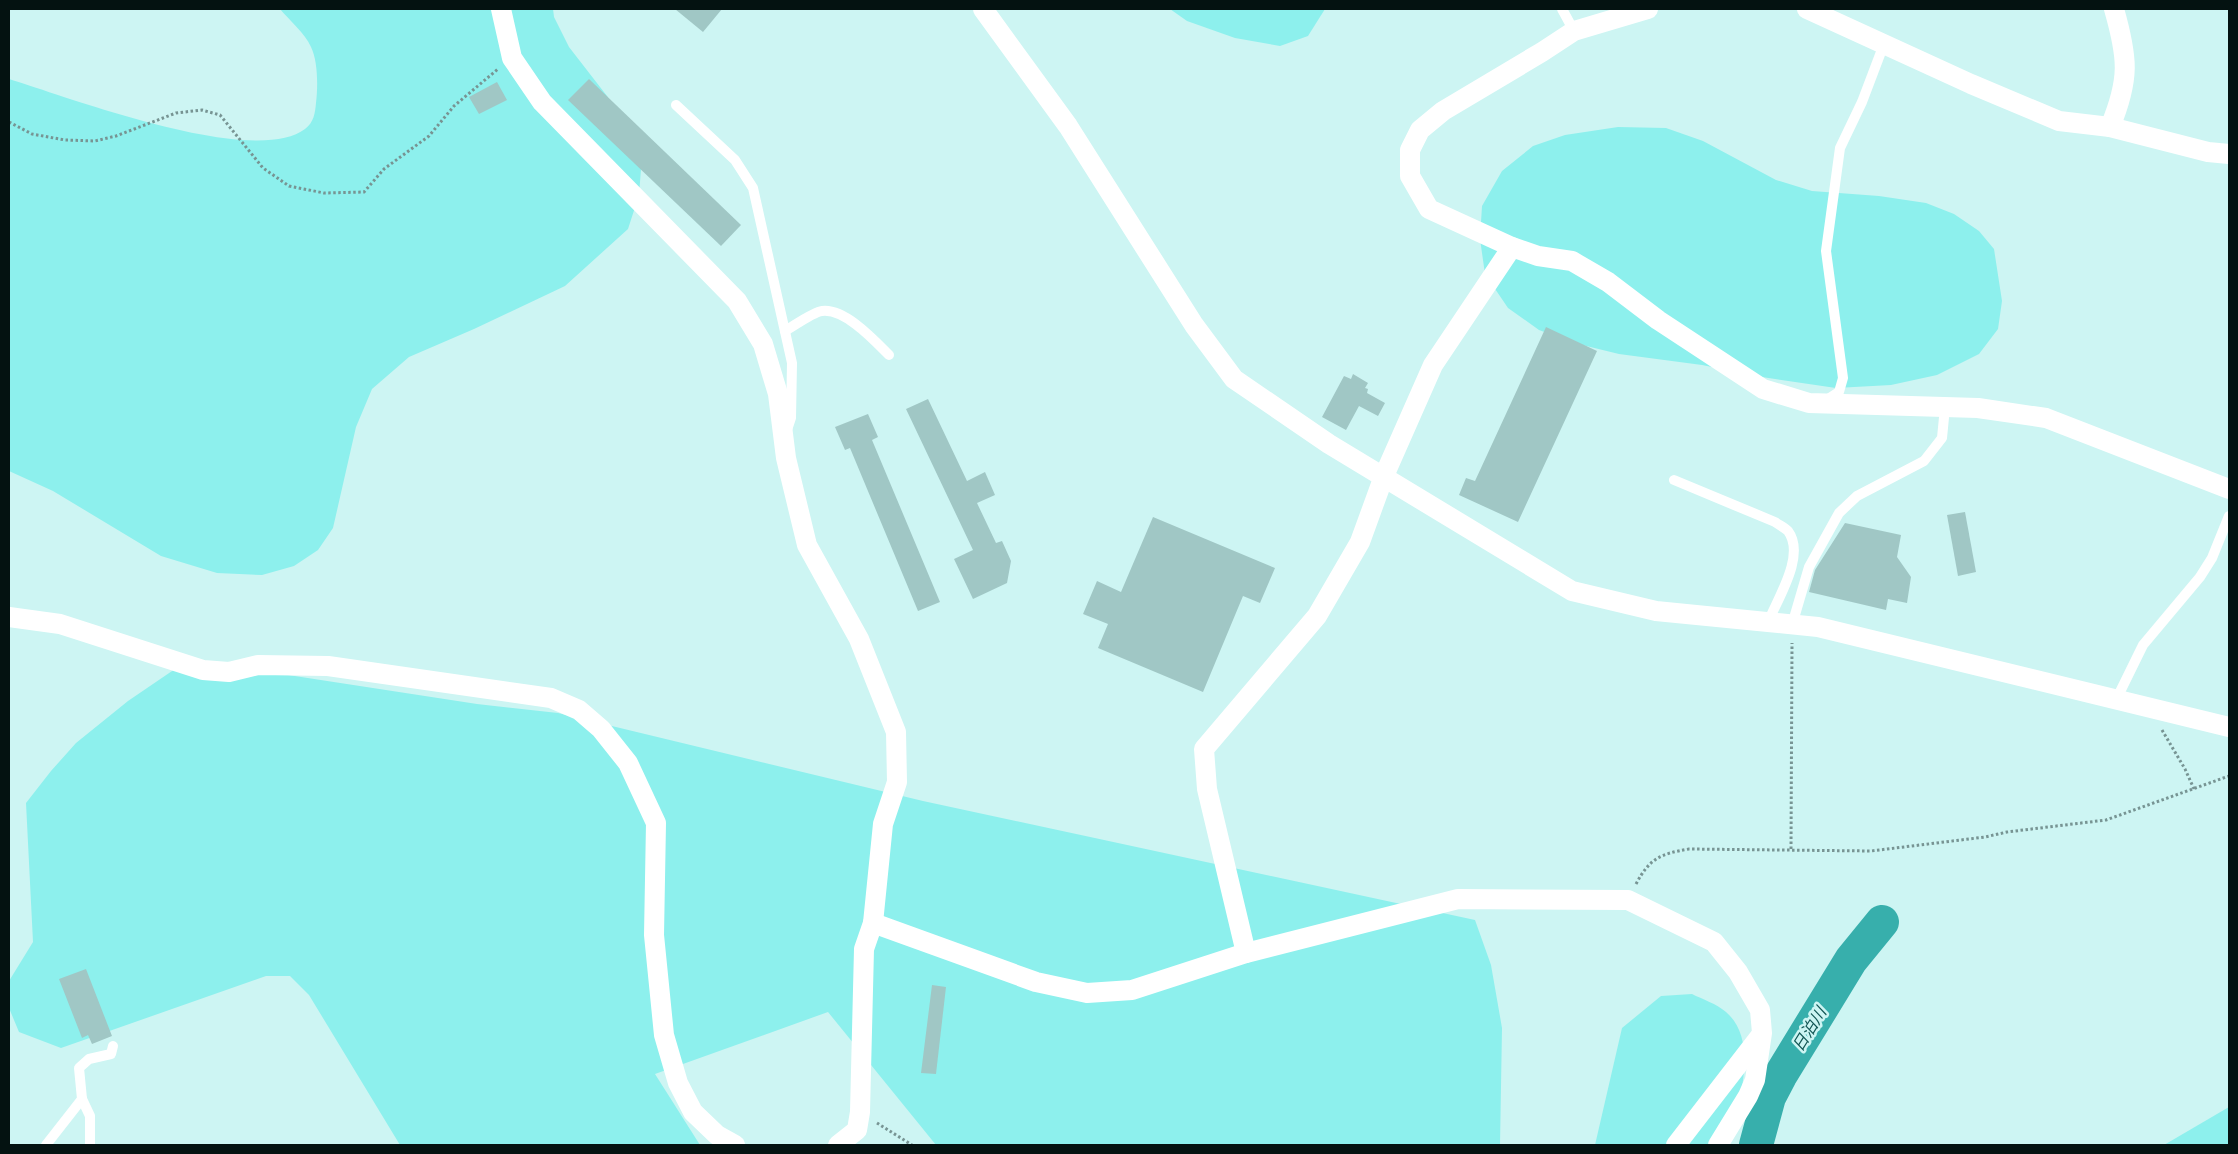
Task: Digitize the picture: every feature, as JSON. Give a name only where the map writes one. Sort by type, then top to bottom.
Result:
[{"type":"street","points":[[501,9],[512,58],[542,102],[737,301],[763,344],[778,394],[786,458],[807,545],[860,639],[896,732],[897,782],[883,824],[873,923],[864,949],[860,1112],[857,1130],[838,1145]]},
{"type":"street","points":[[983,9],[1068,126],[1194,325],[1234,379],[1329,444],[1572,591],[1656,611],[1818,627],[2229,727]]},
{"type":"street","points":[[1648,9],[1574,31],[1443,111],[1420,130],[1410,150],[1410,176],[1429,209],[1512,248],[1538,256],[1572,261],[1608,282],[1658,320],[1763,389],[1809,403],[1978,408],[2046,418],[2229,489]]},
{"type":"street","points":[[1807,9],[1971,84],[2059,121],[2110,127],[2208,152],[2229,154]]},
{"type":"street","points":[[2110,127],[2122,100],[2126,79],[2122,38],[2114,9]]},
{"type":"street","points":[[1246,953],[1206,789],[1204,749],[1317,616],[1360,542],[1384,476],[1432,365],[1512,248]]},
{"type":"street","points":[[9,617],[60,624],[203,670],[229,672],[258,665],[328,666],[552,698],[579,710],[601,729],[628,763],[656,823],[654,935],[664,1036],[678,1083],[693,1112],[717,1134],[735,1145]]},
{"type":"street","points":[[873,923],[1036,982],[1087,993],[1132,990],[1246,953],[1458,899],[1628,900],[1714,942],[1738,972],[1760,1010],[1762,1033],[1755,1080],[1748,1096],[1718,1145]]},
{"type":"street","points":[[1676,1145],[1762,1033]]},
{"type":"lane","points":[[1562,9],[1574,31]]},
{"type":"lane","points":[[1822,403],[1839,392],[1843,378],[1826,251],[1840,148],[1862,102],[1884,44]]},
{"type":"lane","points":[[676,105],[735,160],[753,188],[792,363],[791,418],[783,438]]},
{"type":"lane","points":[[785,331],[822,311],[835,313],[867,331],[889,355]]},
{"type":"lane","points":[[1792,624],[1809,567],[1839,513],[1857,496],[1924,460],[1942,438],[1945,407]]},
{"type":"lane","points":[[1674,480],[1775,522],[1788,531],[1793,544],[1795,559],[1768,622]]},
{"type":"lane","points":[[2116,700],[2143,645],[2200,577],[2212,558],[2229,516]]},
{"type":"lane","points":[[90,1145],[90,1116],[82,1099],[79,1068],[89,1058],[111,1054],[113,1046]]},
{"type":"lane","points":[[46,1145],[82,1099]]},
{"type":"path","points":[[9,122],[32,134],[65,140],[95,141],[116,136],[176,113],[202,110],[220,115],[263,168],[288,186],[324,193],[364,192],[384,169],[429,136],[454,106],[512,58]]},
{"type":"path","points":[[1791,849],[1792,624]]},
{"type":"path","points":[[2148,708],[2185,768],[2194,789]]},
{"type":"path","points":[[1628,900],[1646,865],[1668,853],[1689,849],[1871,851],[2106,820],[2229,776]]},
{"type":"path","points":[[860,1112],[912,1145]]},
{"type":"shaded area","points":[[280,9],[553,9],[554,17],[569,47],[607,96],[633,134],[641,169],[639,195],[628,229],[565,286],[409,357],[372,389],[356,427],[333,528],[318,550],[294,566],[262,575],[217,573],[161,556],[53,491],[9,471],[9,79],[115,113],[204,135],[246,140],[280,139],[305,129],[314,117],[317,82],[315,59],[311,47],[301,32]]},
{"type":"shaded area","points":[[1170,9],[1325,9],[1308,36],[1280,46],[1235,38],[1187,21]]},
{"type":"shaded area","points":[[1618,127],[1666,128],[1703,141],[1776,180],[1812,191],[1879,196],[1926,203],[1954,214],[1979,231],[1994,249],[2002,301],[1998,329],[1979,354],[1937,375],[1891,385],[1836,388],[1762,377],[1702,365],[1619,354],[1574,343],[1539,330],[1508,308],[1485,274],[1480,239],[1482,206],[1502,171],[1533,146],[1565,135]]},
{"type":"shaded area","points":[[216,664],[477,704],[558,713],[923,801],[1475,920],[1491,965],[1502,1028],[1500,1145],[936,1145],[828,1012],[655,1074],[700,1145],[400,1145],[309,995],[290,976],[266,976],[61,1048],[19,1032],[9,1008],[9,981],[33,942],[26,803],[76,743],[128,701],[175,669]]},
{"type":"shaded area","points":[[1692,994],[1726,1012],[1737,1025],[1742,1040],[1744,1076],[1729,1145],[1595,1145],[1622,1028],[1661,996]]},
{"type":"shaded area","points":[[2229,1107],[2229,1145],[2164,1145]]},
{"type":"building","points":[[675,9],[722,9],[703,32]]},
{"type":"building","points":[[589,79],[741,225],[721,246],[568,100]]},
{"type":"building","points":[[497,82],[507,100],[479,114],[469,97]]},
{"type":"building","points":[[1546,327],[1597,351],[1518,522],[1459,495],[1466,478],[1475,481]]},
{"type":"building","points":[[1353,374],[1368,383],[1365,388],[1368,389],[1367,393],[1385,403],[1378,416],[1359,406],[1346,430],[1322,417],[1344,376],[1351,379]]},
{"type":"building","points":[[928,399],[967,481],[985,472],[995,495],[977,503],[996,543],[1002,541],[1011,561],[1007,583],[973,599],[954,559],[973,550],[906,409]]},
{"type":"building","points":[[868,414],[878,437],[872,440],[940,602],[918,611],[850,448],[845,450],[835,427]]},
{"type":"building","points":[[1965,512],[1976,572],[1958,576],[1947,515]]},
{"type":"building","points":[[1153,517],[1275,568],[1260,603],[1243,596],[1203,692],[1098,648],[1108,624],[1083,614],[1097,581],[1121,592]]},
{"type":"building","points":[[1845,523],[1901,535],[1897,557],[1911,577],[1907,603],[1888,599],[1886,610],[1809,592],[1815,570]]},
{"type":"building","points":[[86,969],[112,1036],[92,1044],[88,1035],[82,1038],[59,979]]},
{"type":"building","points":[[932,985],[946,987],[936,1074],[921,1073]]},
{"type":"waterway","name":"日泊川","points":[[1756,1145],[1769,1097],[1780,1076],[1851,960],[1882,922]]}]
